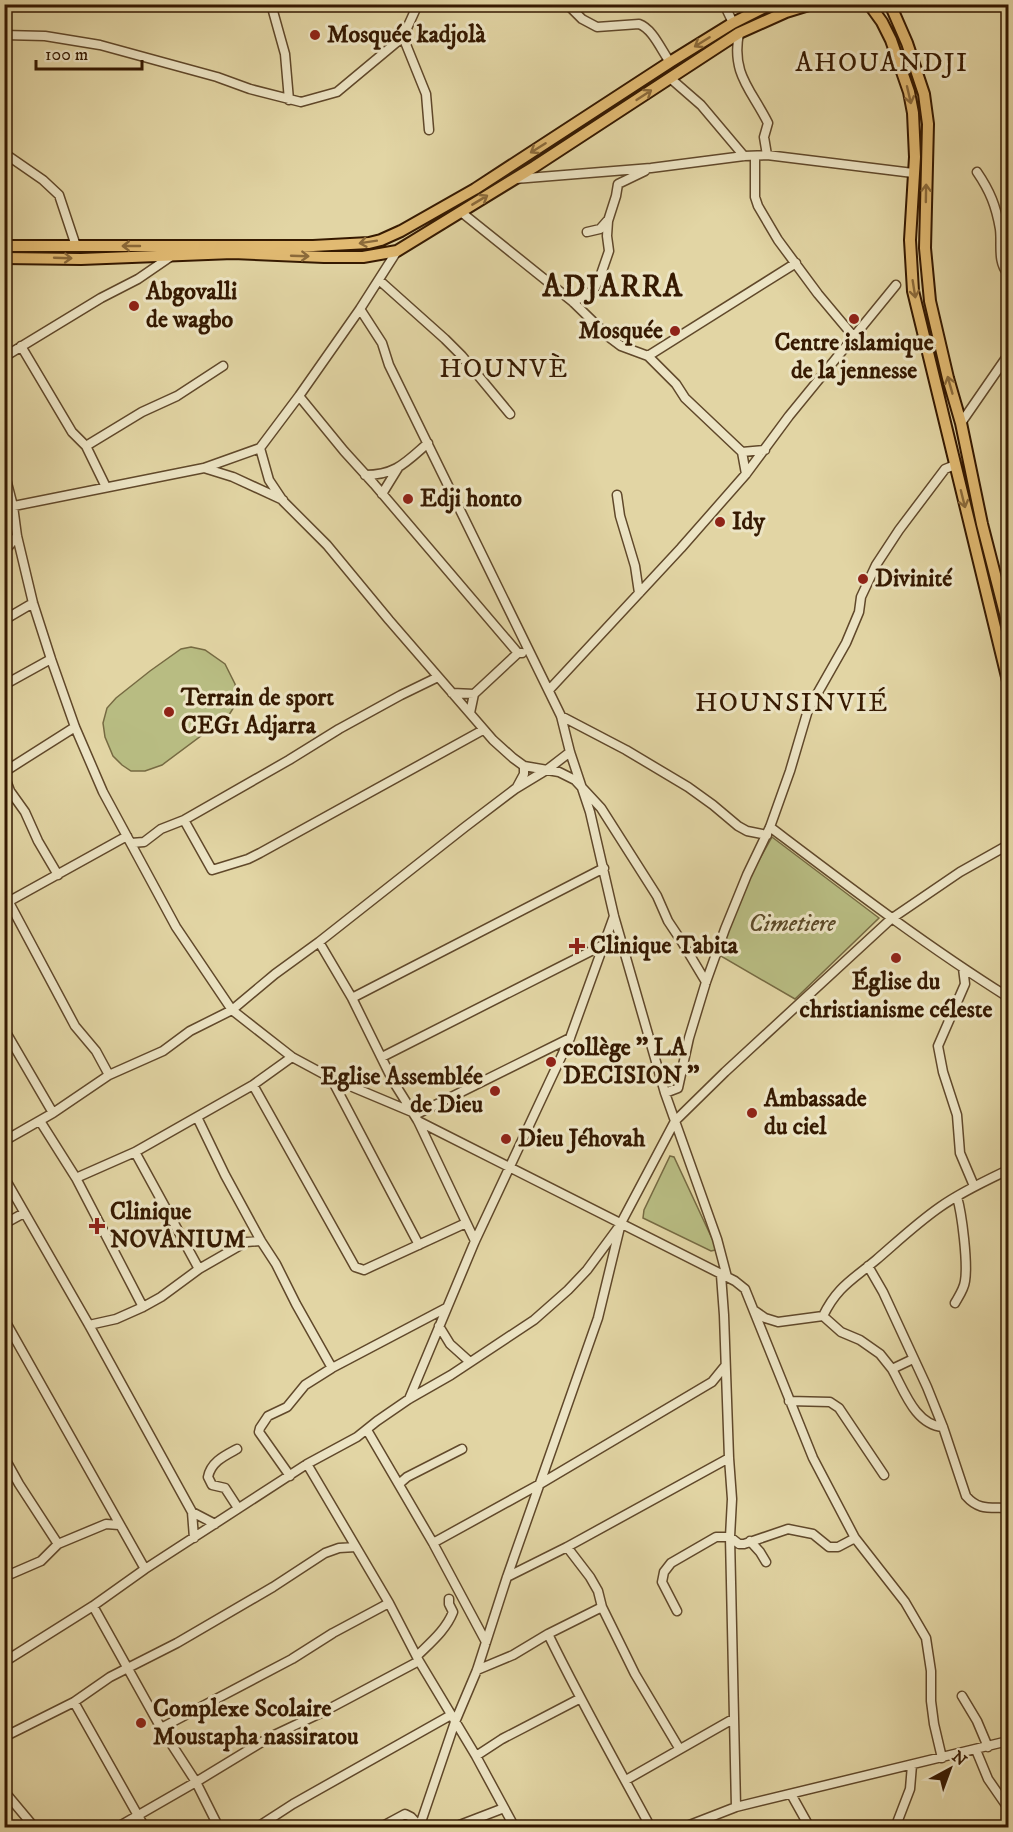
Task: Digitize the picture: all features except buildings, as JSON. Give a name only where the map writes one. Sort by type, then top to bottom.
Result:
[{"type":"main road","points":[[4,258],[81,259],[233,254],[363,257],[397,251],[515,179],[670,78],[771,4]]},
{"type":"main road","points":[[5,245],[313,246],[369,243],[381,240],[475,189],[670,62],[736,28],[812,4]]},
{"type":"main road","points":[[869,4],[891,40],[909,92],[915,139],[910,240],[913,291],[1008,681]]},
{"type":"main road","points":[[890,4],[908,43],[925,100],[928,124],[925,248],[930,301],[1008,625]]},
{"type":"street","points":[[4,7],[23,4]]},
{"type":"street","points":[[272,4],[285,54],[289,100]]},
{"type":"street","points":[[4,35],[45,36],[100,45],[301,102],[337,92],[403,37],[418,4]]},
{"type":"street","points":[[567,4],[582,18],[597,27],[629,24],[644,26],[670,62]]},
{"type":"street","points":[[724,4],[736,28],[735,50],[741,76],[768,123],[764,137],[767,155]]},
{"type":"street","points":[[403,37],[426,94],[429,130]]},
{"type":"street","points":[[670,78],[701,105],[744,156]]},
{"type":"street","points":[[4,153],[44,180],[59,195],[76,246]]},
{"type":"street","points":[[515,179],[651,168],[767,155],[913,173]]},
{"type":"street","points":[[755,156],[756,202],[778,240],[854,337]]},
{"type":"street","points":[[573,302],[594,290],[600,277],[609,251],[608,221],[618,184],[651,168]]},
{"type":"street","points":[[977,172],[992,197],[1000,229],[1001,263],[1008,274]]},
{"type":"street","points":[[461,212],[573,302],[621,346],[648,356],[676,384],[685,398],[742,452],[746,474]]},
{"type":"street","points":[[587,232],[600,230],[608,221]]},
{"type":"street","points":[[9,507],[204,468],[260,448],[360,309],[397,251]]},
{"type":"street","points":[[4,357],[101,298],[138,279],[172,255]]},
{"type":"street","points":[[648,356],[796,263]]},
{"type":"street","points":[[379,280],[462,356],[510,414]]},
{"type":"street","points":[[549,690],[681,548],[746,474],[780,427],[896,285]]},
{"type":"street","points":[[360,309],[382,343],[389,365],[561,716],[570,752],[583,787],[614,916],[665,1093],[717,1239],[724,1276],[725,1366],[732,1499],[730,1537],[735,1807]]},
{"type":"street","points":[[21,346],[72,432],[86,446],[106,487]]},
{"type":"street","points":[[961,423],[1008,355]]},
{"type":"street","points":[[86,446],[142,412],[177,396],[223,366]]},
{"type":"street","points":[[299,396],[344,452],[518,653],[531,655]]},
{"type":"street","points":[[382,494],[398,468],[428,443]]},
{"type":"street","points":[[260,448],[269,480],[283,501],[327,545],[483,730],[524,766],[548,769],[567,776],[583,787],[601,808],[657,896],[668,921],[705,982]]},
{"type":"street","points":[[742,452],[765,450]]},
{"type":"street","points":[[665,1093],[678,1088],[705,982],[742,885],[769,831],[808,710],[846,642],[859,612],[861,597],[876,565],[945,469],[955,465]]},
{"type":"street","points":[[204,468],[234,477],[283,501]]},
{"type":"street","points":[[365,475],[374,475],[398,468]]},
{"type":"street","points":[[4,471],[9,507],[33,603],[75,727],[104,792],[176,927],[232,1010],[292,1058],[415,1116],[745,1289],[813,1458],[855,1538],[900,1595],[926,1638],[931,1671],[934,1724],[942,1758]]},
{"type":"street","points":[[616,495],[622,525],[635,566],[639,593]]},
{"type":"street","points":[[4,552],[17,537]]},
{"type":"street","points":[[4,620],[33,603]]},
{"type":"street","points":[[470,713],[474,694],[518,653]]},
{"type":"street","points":[[4,685],[51,659]]},
{"type":"street","points":[[109,1075],[96,1051],[75,1026],[6,899],[129,839],[144,842],[168,825],[184,820],[339,729],[438,677]]},
{"type":"street","points":[[452,693],[474,694]]},
{"type":"street","points":[[561,716],[626,750],[688,787],[747,831],[769,831],[891,919],[1008,997]]},
{"type":"street","points":[[58,875],[38,842],[25,812],[10,791],[4,774],[75,727]]},
{"type":"street","points":[[184,820],[212,870],[236,863],[260,853],[483,730]]},
{"type":"street","points":[[4,1141],[53,1113],[109,1075],[163,1051],[190,1031],[232,1010],[465,827],[515,789],[548,769],[570,752]]},
{"type":"street","points":[[515,789],[524,774],[524,766]]},
{"type":"street","points":[[4,1662],[93,1606],[145,1569],[307,1464],[367,1431],[377,1421],[548,1310],[587,1270],[621,1223],[675,1121],[891,919],[960,872],[1008,845]]},
{"type":"street","points":[[352,998],[604,868]]},
{"type":"street","points":[[409,1400],[475,1241],[570,1038],[614,916]]},
{"type":"street","points":[[319,942],[352,998],[393,1081],[415,1116],[475,1241]]},
{"type":"street","points":[[382,1057],[605,944]]},
{"type":"street","points":[[963,968],[965,984],[939,1041],[938,1052],[957,1115],[960,1153],[974,1186]]},
{"type":"street","points":[[4,1029],[53,1113]]},
{"type":"street","points":[[415,1116],[570,1038]]},
{"type":"street","points":[[76,1178],[135,1152],[253,1085],[292,1058]]},
{"type":"street","points":[[331,1078],[419,1245]]},
{"type":"street","points":[[253,1085],[355,1267],[364,1270],[466,1223]]},
{"type":"street","points":[[197,1117],[261,1242],[279,1270],[332,1368]]},
{"type":"street","points":[[40,1121],[76,1178],[143,1307]]},
{"type":"street","points":[[135,1152],[199,1269]]},
{"type":"street","points":[[823,1316],[832,1299],[843,1286],[919,1223],[974,1186],[1008,1170]]},
{"type":"street","points":[[4,1177],[192,1512],[194,1538]]},
{"type":"street","points":[[955,1303],[963,1290],[966,1272],[961,1213],[957,1197]]},
{"type":"street","points":[[4,1224],[24,1213]]},
{"type":"street","points":[[420,1827],[453,1719],[477,1670],[507,1577],[598,1318],[621,1223]]},
{"type":"street","points":[[89,1325],[116,1319],[161,1298],[199,1269],[246,1242],[255,1229]]},
{"type":"street","points":[[246,1242],[261,1242]]},
{"type":"street","points":[[868,1266],[883,1292],[943,1427],[966,1496],[973,1504],[983,1508],[1008,1508]]},
{"type":"street","points":[[290,1476],[276,1453],[259,1432],[268,1416],[287,1407],[305,1385],[332,1368],[446,1308]]},
{"type":"street","points":[[754,1310],[765,1318],[777,1322],[823,1316],[841,1332],[860,1340],[880,1354],[892,1369],[907,1399],[923,1418],[935,1427],[943,1427]]},
{"type":"street","points":[[4,1319],[145,1569]]},
{"type":"street","points":[[439,1326],[450,1344],[470,1362]]},
{"type":"street","points":[[892,1369],[913,1359]]},
{"type":"street","points":[[433,1543],[540,1484],[712,1382],[725,1366]]},
{"type":"street","points":[[712,1382],[727,1391]]},
{"type":"street","points":[[789,1401],[835,1404],[884,1475]]},
{"type":"street","points":[[367,1431],[433,1543],[486,1642]]},
{"type":"street","points":[[237,1449],[219,1459],[207,1477],[212,1485],[225,1488],[238,1508]]},
{"type":"street","points":[[399,1484],[407,1477],[462,1449]]},
{"type":"street","points":[[4,1457],[58,1544]]},
{"type":"street","points":[[507,1577],[567,1547],[729,1458]]},
{"type":"street","points":[[307,1464],[389,1603],[515,1827]]},
{"type":"street","points":[[192,1512],[215,1524]]},
{"type":"street","points":[[5,1576],[41,1561],[58,1544],[106,1524],[119,1525]]},
{"type":"street","points":[[677,1611],[662,1582],[664,1572],[671,1563],[716,1537],[730,1537],[739,1544],[788,1529],[813,1534],[829,1546],[838,1547],[855,1538]]},
{"type":"street","points":[[750,1541],[766,1562]]},
{"type":"street","points":[[4,1737],[74,1702],[110,1677],[177,1643],[273,1587],[325,1553],[339,1548],[356,1547]]},
{"type":"street","points":[[567,1547],[598,1591],[602,1607],[635,1674],[680,1748]]},
{"type":"street","points":[[116,1827],[270,1737],[323,1712],[418,1658],[450,1620],[453,1612],[449,1599]]},
{"type":"street","points":[[161,1728],[291,1659],[389,1603]]},
{"type":"street","points":[[93,1606],[161,1728],[196,1782],[219,1827]]},
{"type":"street","points":[[477,1670],[513,1655],[548,1634],[602,1607]]},
{"type":"street","points":[[548,1634],[579,1699],[651,1827]]},
{"type":"street","points":[[962,1696],[973,1713],[988,1747]]},
{"type":"street","points":[[476,1756],[502,1739],[579,1699]]},
{"type":"street","points":[[74,1702],[145,1827]]},
{"type":"street","points":[[256,1827],[293,1804],[453,1719]]},
{"type":"street","points":[[626,1780],[733,1719]]},
{"type":"street","points":[[682,1827],[735,1807],[1008,1742]]},
{"type":"street","points":[[976,1750],[988,1779],[1008,1808]]},
{"type":"street","points":[[895,1827],[910,1789],[912,1765]]},
{"type":"street","points":[[4,1791],[35,1827]]},
{"type":"street","points":[[791,1794],[810,1827]]},
{"type":"street","points":[[452,1827],[504,1808]]},
{"type":"street","points":[[379,1827],[405,1814],[420,1827]]},
{"type":"green space","name":"Terrain de sport CEG1 Adjarra","points":[[191,647],[205,650],[225,664],[235,684],[237,702],[229,715],[162,765],[145,771],[131,771],[113,756],[105,737],[103,723],[107,708],[150,671],[181,649]]},
{"type":"green space","name":"Cimetiere","points":[[772,837],[879,918],[795,999],[719,955],[745,885]]},
{"type":"green space","points":[[670,1156],[674,1157],[716,1247],[715,1250],[711,1251],[643,1218],[644,1210]]},
{"type":"place","name":"Mosquée kadjolà","points":[[315,35]]},
{"type":"place","name":"Abgovalli de wagbo","points":[[134,306]]},
{"type":"place","name":"Centre islamique de la jennesse","points":[[854,319]]},
{"type":"place","name":"Mosquée","points":[[675,331]]},
{"type":"place","name":"Edji honto","points":[[408,499]]},
{"type":"place","name":"Idy","points":[[720,522]]},
{"type":"place","name":"Divinité","points":[[863,579]]},
{"type":"place","name":"Terrain de sport CEG1 Adjarra","points":[[169,712]]},
{"type":"place","name":"Clinique Tabita","points":[[577,946]]},
{"type":"place","name":"Église du christianisme céleste","points":[[896,958]]},
{"type":"place","name":"collège '' LA DECISION ''","points":[[551,1062]]},
{"type":"place","name":"Eglise Assemblée de Dieu","points":[[495,1091]]},
{"type":"place","name":"Ambassade du ciel","points":[[752,1113]]},
{"type":"place","name":"Dieu Jéhovah","points":[[506,1139]]},
{"type":"place","name":"Clinique NOVANIUM","points":[[97,1226]]},
{"type":"place","name":"Complexe Scolaire Moustapha nassiratou","points":[[141,1723]]},
{"type":"district","name":"AHOUANDJI","points":[[882,63]]},
{"type":"district","name":"ADJARRA","points":[[613,287]]},
{"type":"district","name":"HOUNVÈ","points":[[504,369]]},
{"type":"district","name":"HOUNSINVIÉ","points":[[792,703]]}]
